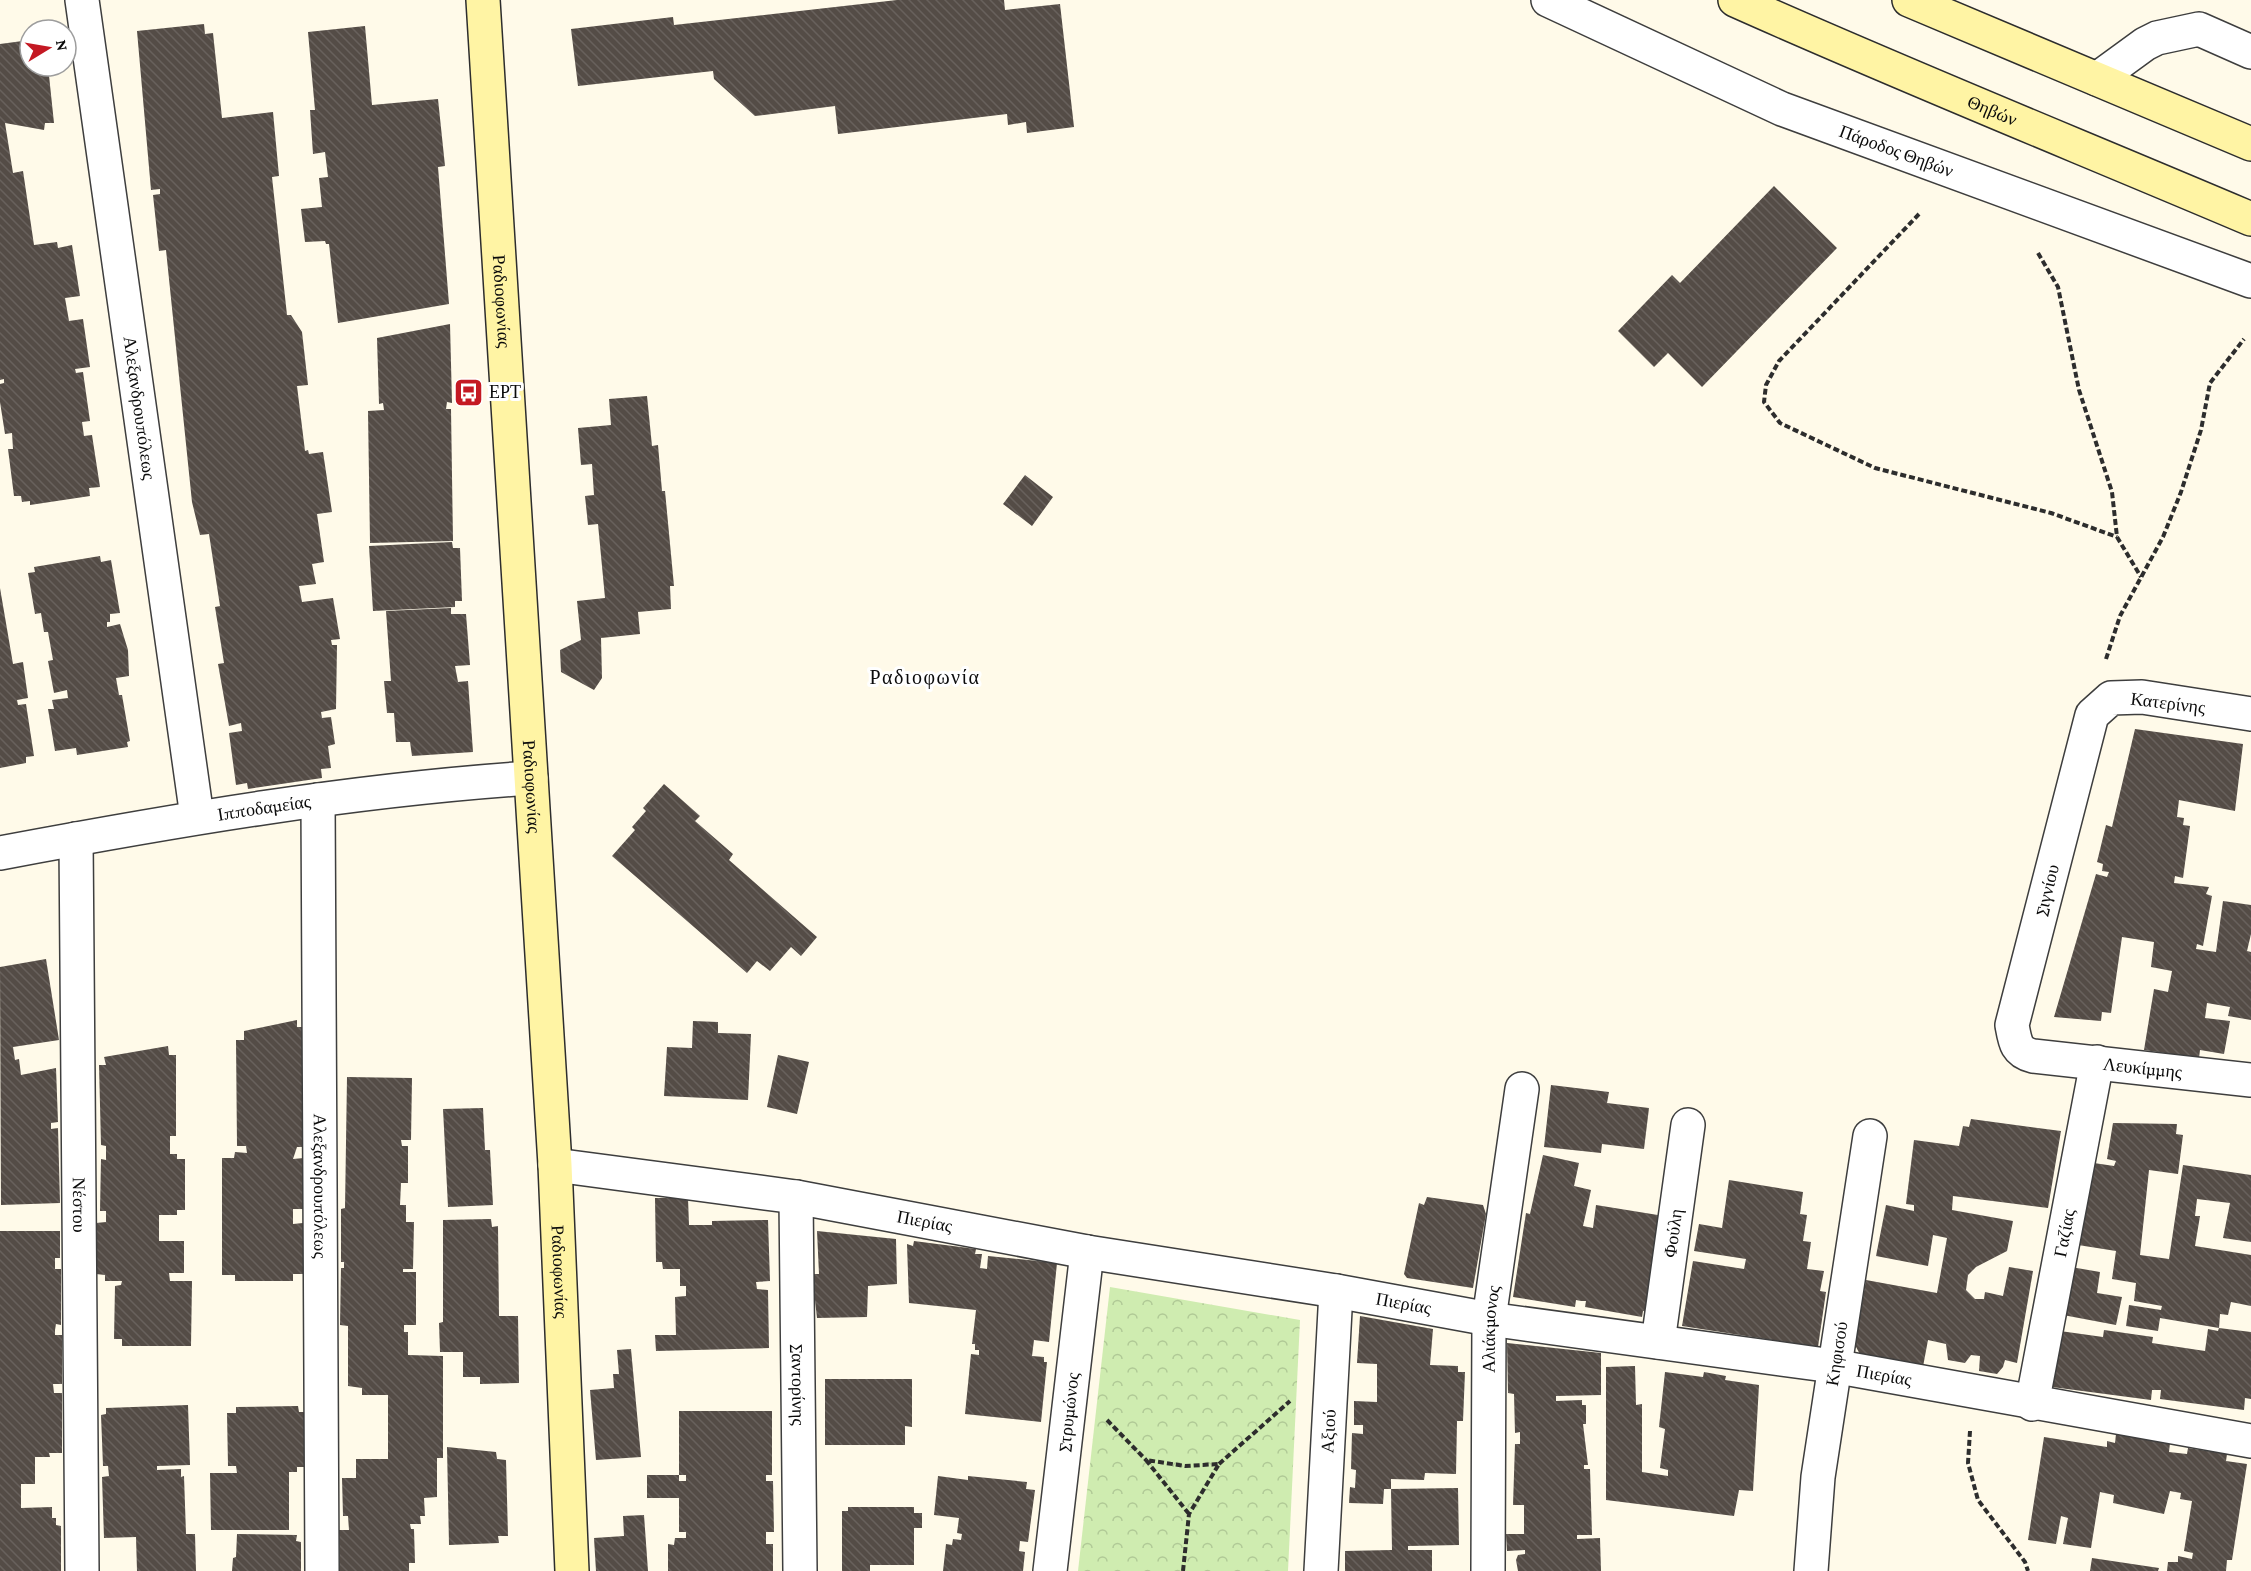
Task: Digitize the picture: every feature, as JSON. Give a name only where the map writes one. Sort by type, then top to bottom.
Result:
[{"type":"street","name":"Αλεξανδρουπόλεως","points":[[82,0],[197,817]]},
{"type":"street","name":"Ραδιοφωνίας","points":[[483,0],[555,1165],[572,1571]]},
{"type":"street","name":"Πάροδος Θηβών","points":[[1548,0],[1782,110],[2251,281]]},
{"type":"street","name":"Θηβών","points":[[1735,0],[1885,67],[2251,219]]},
{"type":"street","points":[[1909,0],[2251,144]]},
{"type":"street","points":[[2097,79],[2145,44],[2157,38],[2199,28],[2251,52]]},
{"type":"street","name":"Κατερίνης","points":[[2101,706],[2142,697],[2251,714]]},
{"type":"street","name":"Σιγνίου","points":[[2033,1056],[2023,1053],[2015,1045],[2012,1026],[2101,706]]},
{"type":"street","name":"Ιπποδαμείας","points":[[0,853],[197,817],[318,800],[531,778]]},
{"type":"street","name":"Αλεξανδρουπόλεως","points":[[318,800],[322,1571]]},
{"type":"street","name":"Νέστου","points":[[76,839],[82,1571]]},
{"type":"street","name":"Λευκίμμης","points":[[2033,1056],[2251,1080]]},
{"type":"street","name":"Γαζίας","points":[[2032,1404],[2097,1062]]},
{"type":"street","name":"Αλιάκμονος","points":[[1488,1571],[1489,1319],[1522,1089]]},
{"type":"street","name":"Φούλη","points":[[1658,1342],[1688,1125]]},
{"type":"street","name":"Κηφισού","points":[[1811,1571],[1818,1477],[1833,1366],[1870,1136]]},
{"type":"street","name":"Πιερίας","points":[[555,1165],[796,1197],[1087,1252],[1336,1291],[1489,1319],[1833,1366],[1974,1391],[2032,1404],[2251,1441]]},
{"type":"street","name":"Σαντορίνης","points":[[796,1197],[800,1571]]},
{"type":"street","name":"Στρυμώνος","points":[[1050,1571],[1087,1252]]},
{"type":"street","name":"Αξιού","points":[[1321,1571],[1336,1291]]},
{"type":"path","points":[[1918,214],[1779,361],[1766,385],[1764,402],[1780,423],[1875,468],[2051,513],[2117,537]]},
{"type":"path","points":[[2038,254],[2058,286],[2079,390],[2112,492],[2117,537],[2141,577]]},
{"type":"path","points":[[2101,706],[2105,661],[2120,616],[2163,537],[2181,492],[2201,430],[2210,383],[2244,339]]},
{"type":"path","points":[[1183,1571],[1189,1514],[1219,1464],[1332,1362]]},
{"type":"path","points":[[1974,1391],[1968,1463],[1978,1500],[2025,1562],[2028,1571]]},
{"type":"path","points":[[1189,1514],[1146,1460],[1185,1466],[1219,1464]]},
{"type":"green space","points":[[1110,1287],[1300,1320],[1288,1571],[1078,1571]]},
{"type":"building","points":[[897,0],[1004,0],[1005,10],[1060,4],[1074,127],[1027,133],[1026,122],[1008,125],[1007,114],[838,134],[835,106],[755,116],[714,79],[713,71],[578,86],[571,29],[673,17],[674,25]]},
{"type":"building","points":[[204,24],[205,34],[213,33],[222,118],[273,112],[279,176],[272,177],[287,315],[291,315],[302,332],[308,385],[297,386],[305,451],[308,450],[309,454],[323,452],[332,512],[317,514],[324,562],[312,564],[316,584],[299,586],[302,602],[333,598],[340,639],[331,640],[332,645],[337,645],[336,709],[321,712],[322,718],[331,717],[335,744],[328,746],[331,768],[321,769],[322,778],[248,789],[247,783],[236,785],[229,733],[242,731],[241,723],[229,726],[218,664],[224,663],[215,607],[220,606],[209,534],[200,535],[192,502],[166,250],[159,251],[153,195],[160,194],[160,189],[151,190],[137,31]]},
{"type":"building","points":[[365,26],[372,105],[438,99],[445,166],[438,167],[449,304],[338,323],[329,244],[325,241],[305,242],[301,209],[322,207],[319,178],[328,177],[325,152],[313,154],[310,110],[315,110],[308,32]]},
{"type":"building","points":[[18,42],[18,78],[49,78],[54,123],[45,123],[44,130],[5,123],[13,173],[23,171],[34,245],[57,242],[58,248],[72,245],[80,296],[65,298],[69,321],[83,319],[90,367],[75,369],[76,373],[83,372],[90,421],[82,422],[84,436],[92,435],[100,487],[89,488],[90,496],[30,505],[30,501],[22,502],[21,496],[14,496],[8,449],[13,449],[12,433],[5,434],[0,402],[0,384],[4,383],[4,379],[0,380],[0,44]]},
{"type":"building","points":[[1774,186],[1837,248],[1702,387],[1668,353],[1654,367],[1618,331],[1672,275],[1680,283]]},
{"type":"building","points":[[450,324],[452,403],[447,402],[446,409],[451,409],[453,541],[370,543],[368,411],[384,410],[383,403],[379,404],[377,338]]},
{"type":"building","points":[[647,396],[652,446],[658,445],[662,491],[665,491],[674,586],[670,586],[671,609],[638,612],[640,634],[601,638],[602,678],[594,690],[561,672],[560,650],[581,640],[577,601],[605,598],[598,524],[588,525],[585,496],[594,495],[592,464],[581,465],[578,428],[611,425],[609,399]]},
{"type":"building","points":[[1025,475],[1053,497],[1032,526],[1003,504]]},
{"type":"building","points":[[452,542],[453,548],[460,548],[462,601],[455,601],[455,607],[373,611],[369,546]]},
{"type":"building","points":[[100,556],[101,562],[111,560],[120,613],[110,614],[107,627],[120,624],[128,650],[129,676],[116,678],[119,695],[122,695],[130,741],[127,742],[128,747],[77,755],[76,748],[55,751],[48,709],[54,709],[52,700],[68,698],[67,690],[54,693],[48,661],[53,660],[48,632],[44,632],[41,613],[35,614],[28,573],[35,572],[34,567]]},
{"type":"building","points":[[0,588],[13,664],[23,662],[28,698],[17,700],[18,705],[26,704],[34,756],[26,757],[26,763],[0,768]]},
{"type":"building","points":[[451,608],[451,614],[466,614],[470,665],[455,666],[458,682],[468,681],[473,752],[412,756],[410,742],[396,742],[394,713],[387,713],[384,681],[391,681],[386,611]]},
{"type":"building","points":[[2135,729],[2243,744],[2235,811],[2179,800],[2177,817],[2184,818],[2183,825],[2190,826],[2183,878],[2175,876],[2174,883],[2209,887],[2206,894],[2212,896],[2203,946],[2197,944],[2196,949],[2216,952],[2223,901],[2251,905],[2251,934],[2247,951],[2251,952],[2251,1020],[2228,1016],[2230,1007],[2207,1003],[2205,1018],[2230,1021],[2224,1054],[2200,1050],[2199,1058],[2144,1050],[2154,989],[2168,992],[2172,971],[2151,967],[2154,942],[2122,937],[2111,1013],[2102,1012],[2101,1021],[2054,1017],[2096,874],[2107,877],[2109,872],[2102,871],[2103,864],[2097,862],[2106,825],[2112,827]]},
{"type":"building","points":[[664,784],[700,816],[695,821],[733,854],[729,860],[817,937],[801,956],[791,947],[770,971],[757,961],[747,973],[612,856],[635,830],[632,827],[646,811],[643,808]]},
{"type":"building","points":[[46,959],[59,1040],[13,1047],[15,1060],[19,1059],[21,1075],[56,1068],[58,1122],[51,1123],[51,1129],[58,1128],[60,1203],[1,1205],[0,967]]},
{"type":"building","points":[[297,1020],[297,1027],[304,1027],[305,1147],[297,1147],[293,1159],[304,1158],[304,1209],[293,1209],[293,1224],[303,1223],[304,1274],[293,1274],[293,1281],[235,1281],[235,1275],[222,1275],[222,1158],[234,1158],[235,1152],[247,1153],[246,1146],[237,1146],[236,1040],[244,1040],[244,1031]]},
{"type":"building","points":[[693,1021],[718,1022],[718,1033],[751,1034],[748,1100],[664,1096],[667,1047],[692,1048]]},
{"type":"building","points":[[168,1046],[169,1055],[176,1055],[176,1136],[170,1136],[170,1154],[177,1154],[177,1159],[185,1159],[185,1210],[177,1210],[177,1215],[159,1215],[159,1241],[184,1241],[184,1273],[169,1273],[170,1281],[192,1281],[191,1346],[122,1346],[122,1339],[114,1339],[115,1286],[121,1285],[122,1281],[105,1281],[105,1275],[96,1274],[96,1223],[106,1222],[106,1211],[100,1211],[101,1159],[106,1160],[106,1146],[101,1145],[99,1065],[106,1065],[104,1057]]},
{"type":"building","points":[[778,1055],[809,1062],[797,1114],[767,1107]]},
{"type":"building","points":[[347,1077],[412,1078],[411,1140],[401,1140],[402,1146],[408,1146],[408,1183],[401,1183],[400,1205],[406,1205],[406,1222],[414,1222],[413,1269],[403,1269],[403,1272],[416,1272],[416,1325],[404,1325],[404,1332],[408,1332],[408,1355],[443,1356],[443,1458],[437,1458],[437,1497],[424,1498],[425,1516],[420,1516],[421,1524],[410,1524],[411,1529],[414,1529],[415,1563],[409,1563],[409,1571],[340,1571],[339,1530],[349,1530],[348,1516],[343,1516],[342,1478],[356,1478],[356,1459],[388,1459],[388,1395],[362,1395],[362,1388],[348,1386],[348,1326],[340,1325],[341,1268],[344,1268],[344,1262],[341,1262],[341,1209],[345,1208]]},
{"type":"building","points":[[1551,1085],[1609,1092],[1607,1103],[1649,1108],[1644,1149],[1602,1144],[1601,1153],[1544,1147]]},
{"type":"building","points":[[483,1108],[485,1150],[490,1150],[493,1205],[448,1207],[443,1109]]},
{"type":"building","points":[[1971,1119],[2061,1131],[2048,1208],[1953,1196],[1952,1210],[2013,1221],[2007,1251],[1976,1267],[1968,1275],[1966,1290],[1975,1299],[1984,1299],[1985,1292],[2003,1296],[2009,1267],[2033,1271],[2017,1363],[2005,1360],[1997,1374],[1979,1371],[1980,1356],[1971,1355],[1965,1363],[1948,1360],[1946,1344],[1928,1340],[1922,1372],[1863,1360],[1855,1345],[1866,1280],[1937,1293],[1947,1238],[1933,1235],[1928,1266],[1876,1256],[1886,1205],[1914,1211],[1914,1205],[1906,1204],[1914,1140],[1959,1146],[1963,1126],[1969,1127]]},
{"type":"building","points":[[2113,1123],[2177,1124],[2176,1134],[2183,1135],[2178,1174],[2149,1170],[2140,1255],[2169,1259],[2183,1165],[2251,1175],[2251,1242],[2223,1238],[2230,1203],[2197,1199],[2195,1216],[2200,1216],[2195,1246],[2251,1255],[2251,1306],[2231,1302],[2228,1315],[2220,1314],[2219,1328],[2160,1318],[2158,1331],[2126,1326],[2129,1305],[2161,1310],[2162,1306],[2134,1301],[2136,1283],[2112,1279],[2116,1251],[2078,1245],[2089,1169],[2094,1170],[2094,1163],[2114,1166],[2116,1161],[2107,1159]]},
{"type":"building","points":[[1543,1155],[1579,1163],[1574,1186],[1591,1190],[1583,1226],[1593,1228],[1596,1205],[1664,1216],[1649,1312],[1643,1311],[1642,1317],[1585,1307],[1586,1301],[1576,1300],[1575,1307],[1513,1297],[1526,1213],[1530,1214]]},
{"type":"building","points":[[1729,1180],[1803,1192],[1800,1214],[1807,1215],[1803,1241],[1811,1242],[1807,1269],[1824,1271],[1820,1291],[1826,1292],[1818,1347],[1682,1326],[1693,1261],[1744,1269],[1746,1259],[1694,1251],[1699,1224],[1722,1228]]},
{"type":"building","points":[[1427,1197],[1483,1205],[1486,1214],[1473,1288],[1407,1278],[1404,1274],[1419,1203],[1424,1205]]},
{"type":"building","points":[[655,1198],[688,1198],[689,1225],[712,1225],[712,1221],[768,1220],[770,1281],[756,1282],[757,1289],[768,1290],[769,1348],[656,1351],[655,1335],[676,1335],[675,1297],[686,1296],[686,1286],[680,1286],[680,1269],[663,1269],[662,1262],[656,1262]]},
{"type":"building","points":[[491,1219],[492,1227],[498,1226],[499,1316],[518,1316],[519,1383],[480,1384],[480,1377],[463,1377],[463,1352],[440,1352],[439,1323],[443,1322],[443,1220]]},
{"type":"building","points":[[0,1231],[60,1231],[60,1258],[55,1258],[55,1269],[61,1269],[61,1325],[56,1324],[55,1335],[62,1335],[62,1384],[53,1384],[54,1393],[62,1393],[62,1453],[49,1453],[50,1457],[35,1457],[35,1484],[21,1484],[21,1508],[52,1507],[52,1518],[56,1518],[56,1525],[61,1526],[61,1571],[0,1571]]},
{"type":"building","points":[[817,1231],[896,1239],[897,1284],[868,1286],[867,1317],[817,1318],[812,1274],[819,1274]]},
{"type":"building","points":[[914,1241],[976,1249],[975,1254],[982,1254],[980,1268],[987,1269],[988,1256],[1057,1263],[1049,1342],[1034,1340],[1032,1356],[1044,1357],[1044,1362],[1047,1362],[1041,1422],[965,1414],[971,1354],[979,1355],[979,1350],[975,1350],[975,1344],[972,1344],[976,1310],[909,1303],[907,1244],[913,1246]]},
{"type":"building","points":[[2071,1267],[2100,1272],[2097,1293],[2122,1297],[2116,1325],[2063,1315]]},
{"type":"building","points":[[1360,1316],[1433,1329],[1430,1365],[1458,1366],[1458,1372],[1465,1372],[1463,1421],[1457,1421],[1456,1474],[1425,1473],[1424,1480],[1391,1479],[1391,1489],[1384,1489],[1383,1504],[1349,1503],[1350,1487],[1355,1488],[1356,1470],[1351,1469],[1352,1433],[1363,1434],[1363,1425],[1354,1425],[1354,1401],[1377,1402],[1377,1364],[1357,1363]]},
{"type":"building","points":[[2219,1328],[2251,1332],[2251,1399],[2245,1398],[2244,1410],[2160,1399],[2161,1390],[2152,1390],[2151,1400],[2052,1387],[2060,1331],[2103,1337],[2104,1330],[2153,1337],[2152,1343],[2205,1351],[2208,1329],[2218,1331]]},
{"type":"building","points":[[1507,1343],[1601,1353],[1601,1395],[1556,1396],[1556,1401],[1582,1400],[1582,1405],[1586,1405],[1586,1424],[1583,1424],[1588,1465],[1584,1465],[1584,1469],[1590,1469],[1592,1535],[1577,1535],[1577,1539],[1600,1538],[1601,1571],[1518,1571],[1516,1560],[1518,1555],[1525,1554],[1525,1550],[1507,1551],[1506,1534],[1524,1534],[1524,1505],[1513,1505],[1515,1444],[1520,1444],[1520,1432],[1515,1433],[1514,1394],[1508,1393]]},
{"type":"building","points":[[631,1349],[641,1457],[596,1460],[590,1390],[614,1388],[613,1374],[619,1374],[617,1350]]},
{"type":"building","points":[[1635,1366],[1636,1405],[1642,1404],[1642,1472],[1668,1476],[1668,1470],[1660,1468],[1665,1429],[1659,1427],[1665,1372],[1703,1377],[1704,1372],[1726,1376],[1725,1380],[1759,1385],[1753,1491],[1739,1490],[1734,1516],[1606,1500],[1606,1367]]},
{"type":"building","points":[[825,1379],[912,1379],[912,1427],[905,1426],[905,1445],[825,1445]]},
{"type":"building","points":[[188,1405],[190,1465],[157,1466],[157,1470],[181,1469],[181,1477],[184,1476],[186,1534],[195,1534],[196,1571],[137,1571],[136,1537],[104,1538],[102,1477],[109,1476],[108,1466],[103,1466],[101,1415],[106,1414],[106,1408]]},
{"type":"building","points":[[298,1406],[299,1412],[304,1412],[305,1467],[297,1467],[297,1472],[289,1472],[289,1530],[211,1530],[210,1473],[237,1473],[236,1466],[228,1466],[227,1413],[236,1413],[236,1407]]},
{"type":"building","points":[[679,1411],[772,1411],[772,1475],[766,1475],[766,1481],[773,1481],[774,1532],[766,1532],[766,1544],[773,1544],[773,1571],[668,1571],[668,1544],[674,1545],[675,1538],[686,1538],[686,1532],[679,1532],[679,1498],[647,1498],[647,1475],[679,1475]],"holes":[[[679,1475],[686,1475],[686,1481],[679,1481]]]},
{"type":"building","points":[[2116,1434],[2170,1443],[2169,1452],[2187,1454],[2188,1448],[2227,1454],[2226,1461],[2247,1464],[2232,1560],[2227,1560],[2226,1571],[2167,1571],[2168,1562],[2178,1562],[2178,1556],[2192,1559],[2193,1553],[2184,1551],[2192,1501],[2180,1499],[2181,1493],[2170,1491],[2164,1514],[2113,1503],[2114,1495],[2100,1492],[2091,1548],[2063,1544],[2068,1518],[2061,1516],[2056,1544],[2028,1540],[2044,1437],[2107,1447],[2107,1441],[2115,1443]]},
{"type":"building","points":[[447,1447],[496,1452],[497,1459],[506,1460],[508,1536],[498,1536],[499,1543],[449,1545]]},
{"type":"building","points":[[938,1476],[968,1480],[968,1476],[1027,1482],[1026,1489],[1035,1490],[1028,1542],[1020,1541],[1019,1551],[1025,1552],[1023,1571],[943,1571],[946,1544],[952,1545],[953,1539],[961,1540],[962,1534],[957,1533],[959,1518],[934,1515]]},
{"type":"building","points":[[1458,1488],[1459,1545],[1408,1546],[1408,1550],[1432,1550],[1432,1571],[1345,1571],[1345,1551],[1392,1550],[1391,1489]]},
{"type":"building","points":[[848,1507],[914,1507],[914,1513],[922,1513],[922,1528],[914,1528],[914,1565],[870,1565],[870,1571],[842,1571],[842,1511],[848,1511]]},
{"type":"building","points":[[644,1515],[648,1571],[596,1571],[594,1538],[624,1536],[623,1516]]},
{"type":"building","points":[[237,1534],[297,1535],[296,1541],[301,1542],[301,1571],[232,1571],[233,1558],[236,1557]]},
{"type":"building","points":[[2092,1558],[2159,1568],[2158,1571],[2090,1571]]},
{"type":"place","name":"ΕΡΤ","points":[[468,392]]},
{"type":"district","name":"Ραδιοφωνία","points":[[925,677]]}]
